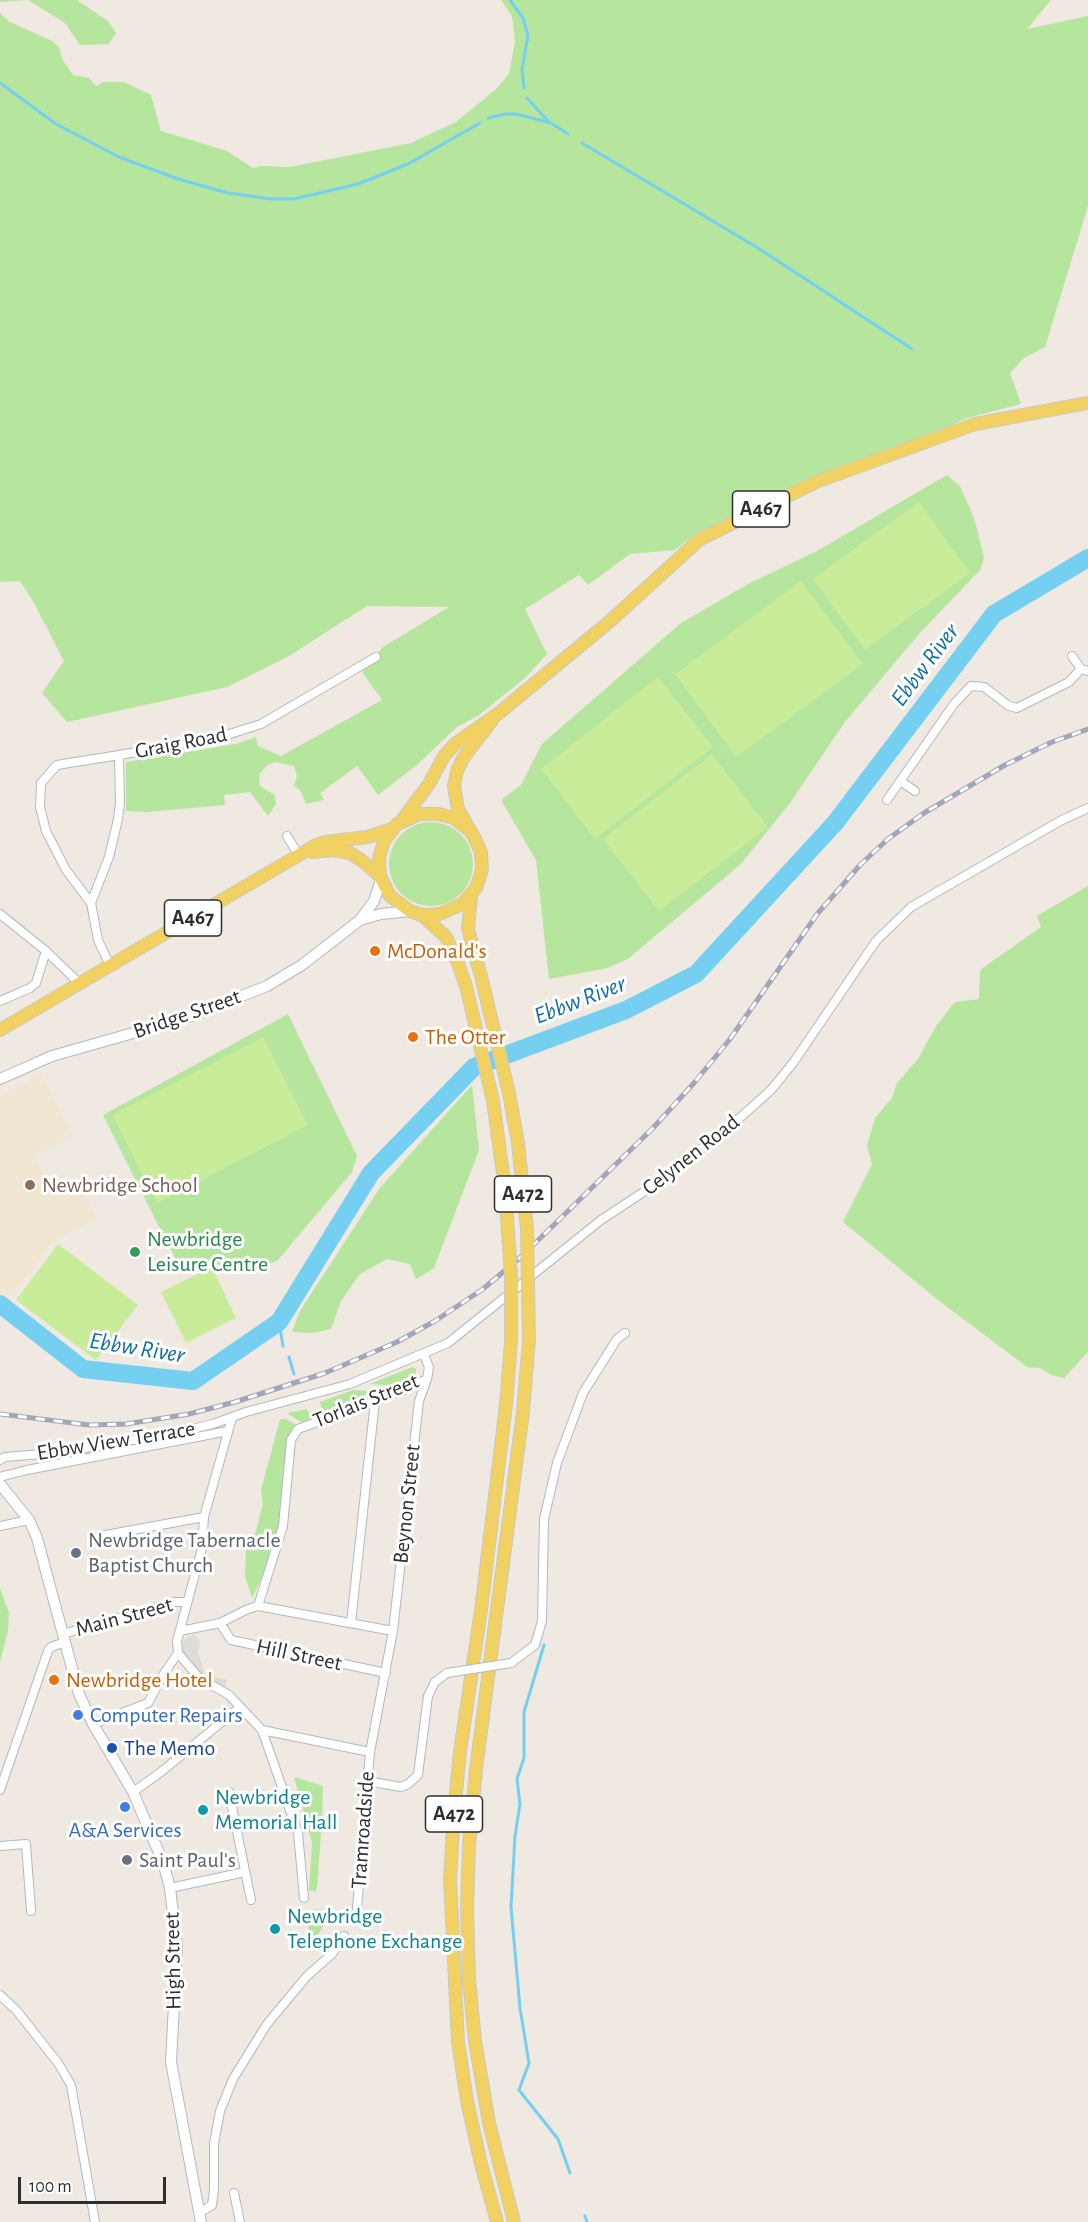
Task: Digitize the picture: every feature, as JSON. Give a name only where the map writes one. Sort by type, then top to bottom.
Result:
[{"type":"main road","name":"A467","points":[[0,1030],[321,843],[367,837],[397,825],[429,784],[451,747],[500,713],[609,621],[699,540],[816,482],[975,424],[1088,403]]},
{"type":"main road","name":"A467","points":[[469,830],[455,801],[454,779],[463,758],[500,713]]},
{"type":"main road","points":[[380,878],[381,849],[397,825],[420,814],[439,814],[454,818],[469,830]]},
{"type":"main road","name":"A472","points":[[380,878],[390,896],[410,911],[423,915],[447,912],[462,904],[471,896],[480,880],[482,861],[478,844],[469,830]]},
{"type":"main road","name":"A467","points":[[303,854],[333,850],[350,853],[362,860],[380,878]]},
{"type":"main road","name":"A472","points":[[471,896],[468,929],[509,1093],[518,1143],[527,1228],[529,1340],[523,1412],[476,1769],[469,1845],[467,1908],[469,1979],[475,2041],[489,2123],[514,2222]]},
{"type":"main road","name":"A472","points":[[423,915],[446,937],[458,961],[466,986],[493,1101],[505,1188],[511,1276],[511,1341],[506,1405],[481,1610],[460,1752],[450,1879],[458,2042],[478,2154],[497,2222]]},
{"type":"street","points":[[887,801],[954,704],[971,686],[984,687],[1009,706],[1017,708],[1053,692],[1084,670],[1072,656]]},
{"type":"street","name":"Graig Road","points":[[91,903],[109,857],[118,819],[119,756],[217,738],[261,724],[376,657]]},
{"type":"street","points":[[110,966],[99,940],[91,903],[66,870],[46,831],[40,807],[41,783],[57,765],[119,756]]},
{"type":"street","points":[[900,781],[915,791]]},
{"type":"street","name":"Celynen Road","points":[[232,1418],[350,1384],[424,1355],[448,1343],[601,1220],[645,1191],[724,1132],[771,1090],[793,1063],[876,941],[911,907],[1050,826],[1088,808]]},
{"type":"street","points":[[287,836],[303,854]]},
{"type":"street","name":"Bridge Street","points":[[0,1079],[52,1056],[186,1018],[267,986],[302,965],[360,921],[374,901],[380,878]]},
{"type":"street","name":"Bridge Street","points":[[360,921],[381,914],[410,911]]},
{"type":"street","points":[[0,914],[46,951],[80,984]]},
{"type":"street","points":[[0,1001],[21,993],[36,983],[46,951]]},
{"type":"street","points":[[367,1781],[401,1787],[418,1775],[428,1696],[435,1682],[447,1673],[511,1663],[536,1645],[542,1621],[544,1519],[557,1463],[583,1393],[617,1339],[625,1333]]},
{"type":"street","name":"Torlais Street","points":[[258,1606],[283,1526],[291,1440],[298,1429],[427,1379],[429,1367],[424,1355]]},
{"type":"street","name":"Beynon Street","points":[[386,1673],[393,1631],[419,1401],[427,1379]]},
{"type":"street","points":[[351,1623],[375,1401]]},
{"type":"street","points":[[232,1418],[204,1517],[202,1548],[177,1641],[178,1653],[200,1678],[229,1695],[262,1730],[298,1833],[304,1898]]},
{"type":"street","name":"Ebbw View Terrace","points":[[0,1460],[175,1433],[232,1418]]},
{"type":"street","points":[[0,1477],[228,1431]]},
{"type":"street","name":"High Street","points":[[0,1484],[29,1520],[37,1538],[79,1694],[93,1724],[133,1792],[163,1862],[170,1888],[177,1947],[171,2062],[200,2218]]},
{"type":"street","points":[[100,1536],[204,1517]]},
{"type":"street","points":[[0,1526],[29,1520]]},
{"type":"street","name":"Main Street","points":[[64,1638],[175,1602],[186,1602]]},
{"type":"street","points":[[180,1631],[220,1623],[258,1606],[393,1631]]},
{"type":"street","name":"Hill Street","points":[[220,1623],[231,1640],[386,1673]]},
{"type":"street","points":[[0,1790],[48,1651],[64,1638]]},
{"type":"street","points":[[93,1724],[148,1703],[178,1653]]},
{"type":"street","name":"Tramroadside","points":[[357,1908],[370,1752],[386,1673]]},
{"type":"street","points":[[133,1792],[240,1707]]},
{"type":"street","points":[[262,1730],[370,1752]]},
{"type":"street","points":[[229,1792],[251,1900]]},
{"type":"street","points":[[0,1846],[26,1844],[31,1911]]},
{"type":"street","points":[[170,1888],[246,1872]]},
{"type":"street","points":[[200,2218],[212,2205],[214,2144],[220,2111],[233,2079],[267,2024],[307,1976],[332,1954],[344,1936]]},
{"type":"street","points":[[0,1995],[39,2038],[71,2085],[95,2222]]},
{"type":"street","points":[[234,2193],[240,2222]]},
{"type":"shaded area","name":"Newbridge School","points":[[41,1074],[73,1135],[34,1155],[48,1181],[67,1188],[79,1182],[97,1219],[54,1240],[8,1300],[0,1294],[0,1097]]},
{"type":"shaded area","points":[[195,1635],[200,1642],[198,1653],[205,1674],[227,1680],[225,1687],[203,1677],[182,1655],[182,1642],[187,1637]]},
{"type":"green space","points":[[0,0],[28,0],[0,2]]},
{"type":"green space","points":[[28,0],[77,0],[108,21],[116,33],[109,44],[80,45],[65,23]]},
{"type":"green space","points":[[501,0],[1051,0],[1027,29],[1088,16],[1088,206],[1045,347],[1024,358],[1010,373],[1021,404],[967,418],[893,452],[697,533],[675,550],[630,554],[588,585],[579,575],[525,609],[547,654],[525,678],[479,715],[457,727],[418,764],[378,795],[357,766],[320,793],[324,800],[306,804],[300,790],[294,786],[297,776],[294,766],[275,762],[260,773],[259,780],[260,786],[275,795],[276,804],[268,816],[250,792],[224,795],[225,805],[146,812],[126,811],[126,762],[236,744],[256,737],[258,746],[281,756],[382,700],[362,672],[383,647],[449,607],[367,606],[289,656],[227,687],[67,722],[42,693],[64,661],[20,581],[0,582],[0,13],[8,21],[52,41],[59,47],[62,59],[73,75],[89,78],[96,86],[103,82],[124,82],[151,95],[161,131],[227,151],[253,168],[290,167],[411,143],[456,122],[495,90],[509,74],[515,41],[512,16]]},
{"type":"green space","points":[[947,475],[960,486],[974,518],[984,557],[981,569],[918,635],[845,722],[790,803],[741,864],[629,958],[608,968],[549,979],[536,860],[501,800],[521,785],[542,744],[681,623],[750,583],[817,551]]},
{"type":"green space","points":[[919,502],[970,573],[865,650],[813,579]]},
{"type":"green space","points":[[801,581],[863,664],[736,757],[675,674]]},
{"type":"green space","points":[[658,677],[713,747],[595,839],[541,769]]},
{"type":"green space","points":[[712,754],[768,827],[659,911],[603,839]]},
{"type":"green space","points":[[423,822],[439,822],[455,829],[466,840],[473,856],[470,880],[461,894],[439,906],[423,906],[407,899],[396,888],[389,872],[389,856],[396,840],[407,829]]},
{"type":"green space","points":[[1088,886],[1088,1352],[1064,1378],[1051,1375],[1040,1368],[1027,1367],[938,1300],[843,1222],[872,1164],[867,1146],[875,1118],[892,1098],[897,1083],[918,1059],[936,1026],[955,1002],[979,999],[980,970],[1041,927],[1037,916]]},
{"type":"green space","points":[[288,1014],[357,1156],[352,1172],[278,1260],[263,1267],[233,1271],[211,1261],[183,1274],[103,1115]]},
{"type":"green space","points":[[263,1037],[308,1125],[157,1203],[112,1115]]},
{"type":"green space","points":[[472,1085],[479,1150],[434,1268],[416,1279],[410,1264],[387,1259],[360,1274],[341,1301],[331,1329],[313,1333],[292,1332],[300,1311],[379,1189]]},
{"type":"green space","points":[[58,1244],[138,1305],[96,1360],[16,1300]]},
{"type":"green space","points":[[212,1267],[236,1318],[186,1343],[161,1292]]},
{"type":"green space","points":[[412,1367],[416,1369],[416,1377],[401,1386],[370,1384]]},
{"type":"green space","points":[[353,1390],[389,1392],[301,1422],[287,1413],[322,1409],[320,1402]]},
{"type":"green space","points":[[280,1419],[286,1419],[296,1425],[287,1438],[279,1525],[263,1575],[252,1598],[245,1576],[246,1550],[256,1531],[263,1504],[261,1490]]},
{"type":"green space","points":[[0,1588],[9,1613],[8,1631],[0,1662]]},
{"type":"green space","points":[[294,1777],[323,1786],[315,1892],[309,1890],[312,1843]]},
{"type":"green space","points":[[311,1910],[326,1911],[328,1919],[313,1942],[310,1940],[307,1917]]},
{"type":"waterway","points":[[510,0],[523,18],[528,36],[522,69],[524,88]]},
{"type":"waterway","points":[[0,83],[56,124],[119,157],[178,179],[228,193],[272,199],[294,199],[358,184],[408,164],[480,123]]},
{"type":"waterway","points":[[527,98],[548,121]]},
{"type":"waterway","points":[[488,118],[516,114],[551,123],[568,134]]},
{"type":"waterway","points":[[582,143],[758,248],[912,349]]},
{"type":"waterway","name":"Ebbw River","points":[[0,1304],[83,1369],[193,1381],[279,1322],[371,1173],[474,1067],[626,1010],[696,974],[835,823],[994,614],[1088,558]]},
{"type":"waterway","points":[[279,1322],[283,1346]]},
{"type":"waterway","points":[[289,1357],[294,1374]]},
{"type":"waterway","points":[[544,1645],[524,1712],[524,1758],[517,1779],[520,1804],[515,1836],[511,1907],[520,2008],[529,2063],[519,2090],[558,2139],[570,2173]]},
{"type":"waterway","points":[[585,2216],[587,2222]]},
{"type":"railway","points":[[0,1414],[89,1425],[126,1424],[189,1414],[325,1373],[397,1342],[435,1321],[483,1289],[522,1256],[653,1128],[730,1039],[818,913],[861,864],[888,839],[924,813],[1005,765],[1052,742],[1088,729]]},
{"type":"place","name":"McDonald's","points":[[375,951]]},
{"type":"place","name":"The Otter","points":[[413,1037]]},
{"type":"place","name":"Newbridge School","points":[[30,1185]]},
{"type":"place","name":"Newbridge Leisure Centre","points":[[135,1252]]},
{"type":"place","name":"Newbridge Tabernacle Baptist Church","points":[[76,1553]]},
{"type":"place","name":"Newbridge Hotel","points":[[54,1680]]},
{"type":"place","name":"Computer Repairs","points":[[78,1715]]},
{"type":"place","name":"The Memo","points":[[112,1748]]},
{"type":"place","name":"A&A Services","points":[[125,1807]]},
{"type":"place","name":"Newbridge Memorial Hall","points":[[203,1810]]},
{"type":"place","name":"Saint Paul's","points":[[127,1860]]},
{"type":"place","name":"Newbridge Telephone Exchange","points":[[275,1929]]}]
